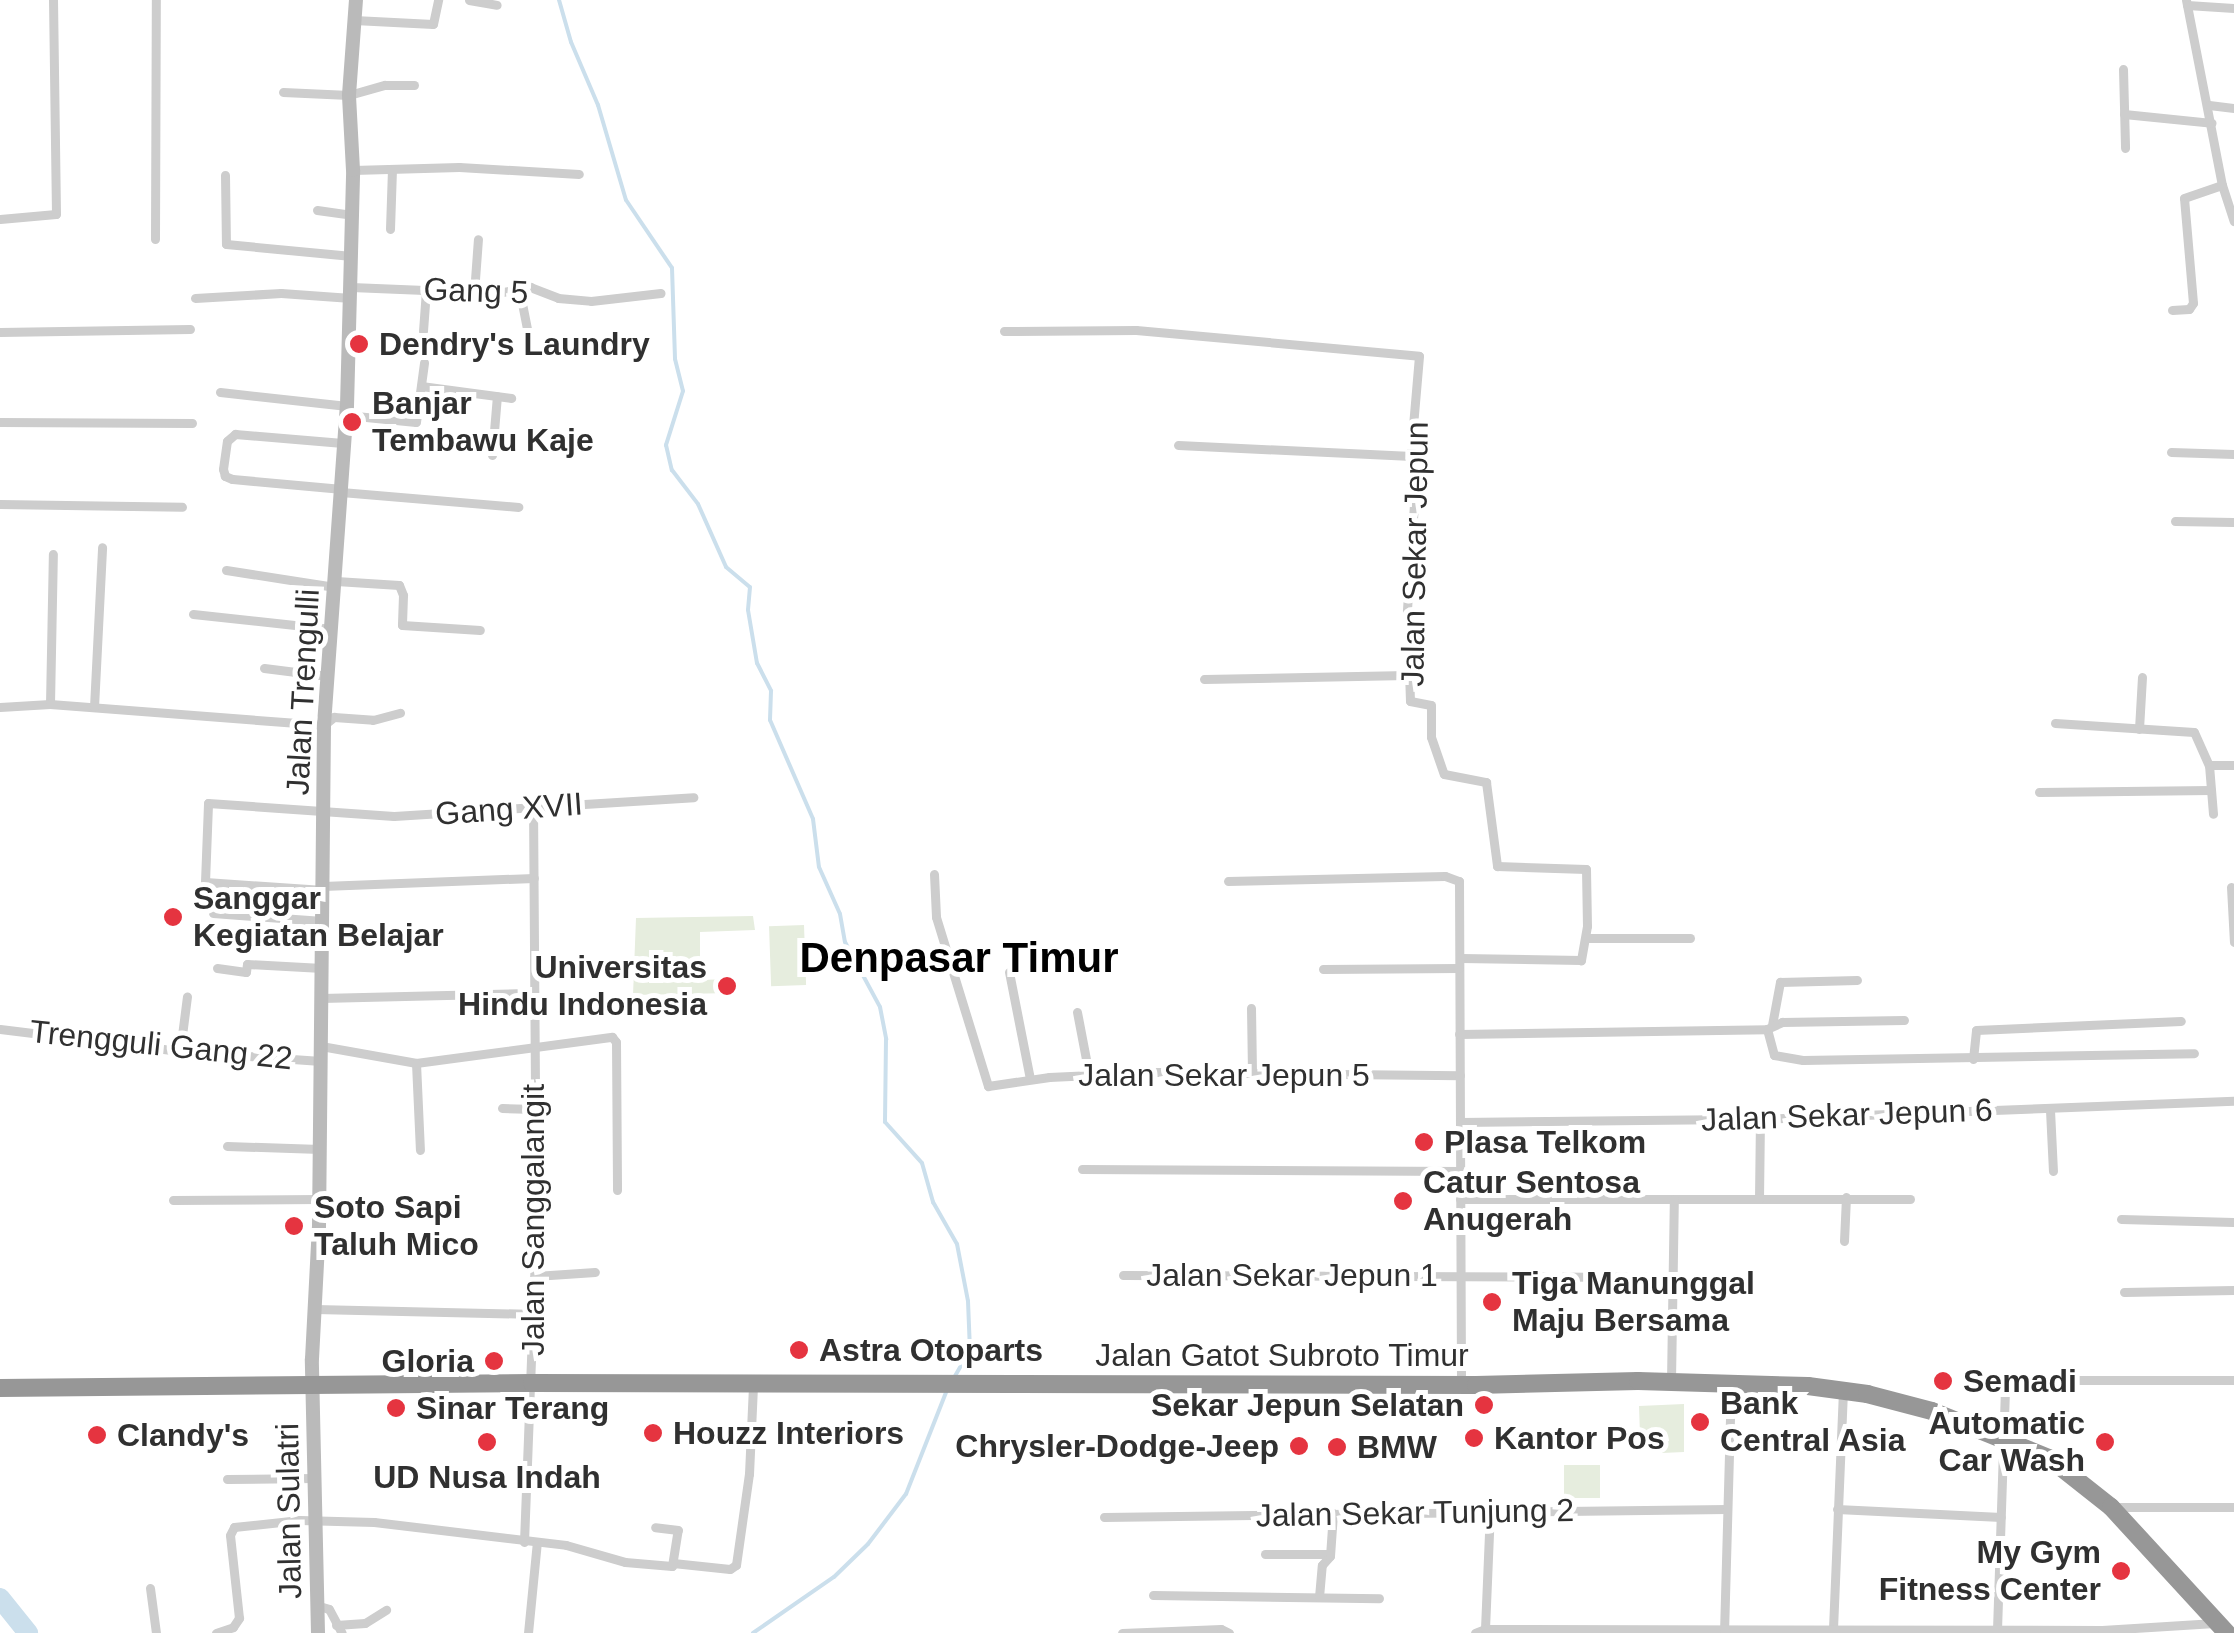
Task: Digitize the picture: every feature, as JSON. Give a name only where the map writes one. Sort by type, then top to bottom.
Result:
[{"type":"highway","name":"Jalan Gatot Subroto Timur","points":[[0,1388],[1461,1385],[1672,1381],[1843,1390],[1901,1402],[2003,1437],[2049,1458],[2111,1507],[2222,1627]]},
{"type":"main road","name":"Jalan Trengulli","points":[[313,1387],[320,1148],[324,726],[347,410],[353,170],[349,95],[356,0]]},
{"type":"main road","name":"Jalan Sulatri","points":[[313,1387],[318,1633]]},
{"type":"street","points":[[0,219],[56,214],[53,0]]},
{"type":"street","points":[[155,238],[156,0]]},
{"type":"street","points":[[354,20],[433,24],[438,0]]},
{"type":"street","points":[[469,0],[497,5]]},
{"type":"street","points":[[2234,8],[2186,2],[2222,184],[2234,220]]},
{"type":"street","points":[[2123,69],[2125,148]]},
{"type":"street","points":[[283,92],[349,95],[385,85],[414,85]]},
{"type":"street","points":[[2209,105],[2234,108]]},
{"type":"street","points":[[2124,114],[2212,123]]},
{"type":"street","points":[[353,170],[459,167],[579,174]]},
{"type":"street","points":[[390,229],[392,170]]},
{"type":"street","points":[[225,175],[226,244],[351,256]]},
{"type":"street","points":[[2172,310],[2189,309],[2193,304],[2184,198],[2222,184]]},
{"type":"street","points":[[317,210],[352,215]]},
{"type":"street","points":[[474,293],[478,239]]},
{"type":"street","points":[[519,288],[530,344]]},
{"type":"street","name":"Gang 5","points":[[195,298],[426,290],[474,293],[519,288],[591,300],[661,294]]},
{"type":"street","points":[[423,330],[426,290]]},
{"type":"street","points":[[0,332],[190,329]]},
{"type":"street","name":"Jalan Sekar Jepun","points":[[1004,331],[1136,330],[1419,356],[1412,456],[1415,489],[1407,676],[1410,700],[1431,704],[1432,737],[1438,746],[1442,772],[1451,778],[1480,777],[1486,782],[1497,866],[1586,868],[1586,938]]},
{"type":"street","points":[[220,392],[416,422],[424,363]]},
{"type":"street","points":[[421,386],[511,398]]},
{"type":"street","points":[[492,454],[497,396]]},
{"type":"street","points":[[0,422],[192,422]]},
{"type":"street","points":[[344,443],[235,434],[227,440],[223,468],[225,476],[232,479],[518,507]]},
{"type":"street","points":[[1178,445],[1412,456]]},
{"type":"street","points":[[2171,452],[2234,454]]},
{"type":"street","points":[[0,504],[182,507]]},
{"type":"street","points":[[2175,521],[2234,522]]},
{"type":"street","points":[[94,707],[102,547]]},
{"type":"street","points":[[50,704],[53,554]]},
{"type":"street","points":[[226,570],[335,584],[399,585],[402,626],[480,630]]},
{"type":"street","points":[[192,614],[332,629]]},
{"type":"street","points":[[264,668],[328,676]]},
{"type":"street","points":[[1204,679],[1407,676]]},
{"type":"street","points":[[2139,729],[2142,677]]},
{"type":"street","points":[[0,706],[50,704],[324,726],[334,717],[373,720],[400,713]]},
{"type":"street","points":[[2055,723],[2194,732],[2209,766],[2213,814]]},
{"type":"street","points":[[2209,766],[2234,765]]},
{"type":"street","points":[[2040,792],[2211,790]]},
{"type":"street","name":"Gang XVII","points":[[323,888],[206,882],[208,802],[394,816],[693,797]]},
{"type":"street","points":[[533,808],[533,1050]]},
{"type":"street","name":"Jalan Sekar Jepun 5","points":[[934,874],[936,917],[988,1086],[1089,1074],[1460,1075]]},
{"type":"street","points":[[1228,881],[1454,876],[1461,889],[1461,1385]]},
{"type":"street","points":[[323,888],[534,878]]},
{"type":"street","points":[[2231,888],[2234,939]]},
{"type":"street","points":[[213,913],[322,920]]},
{"type":"street","points":[[1323,969],[1581,960],[1586,938],[1690,938]]},
{"type":"street","points":[[217,968],[246,972],[246,964],[322,968]]},
{"type":"street","points":[[1009,972],[1030,1080]]},
{"type":"street","points":[[1857,980],[1780,982],[1770,1027],[1774,1055],[1788,1059],[1974,1059],[2194,1053]]},
{"type":"street","points":[[322,998],[533,993]]},
{"type":"street","points":[[180,1051],[187,996]]},
{"type":"street","points":[[1251,1008],[1252,1072]]},
{"type":"street","points":[[1077,1012],[1089,1074]]},
{"type":"street","points":[[1460,1034],[1904,1020]]},
{"type":"street","points":[[1974,1059],[1976,1030],[2181,1022]]},
{"type":"street","name":"Trengguli Gang 22","points":[[0,1030],[180,1051],[321,1054]]},
{"type":"street","name":"Jalan Sanggalangit","points":[[321,1054],[416,1063],[533,1050],[610,1036],[616,1042],[617,1190]]},
{"type":"street","name":"Jalan Sanggalangit","points":[[524,1542],[535,1314],[533,1050]]},
{"type":"street","points":[[416,1063],[420,1150]]},
{"type":"street","name":"Jalan Sekar Jepun 6","points":[[1460,1122],[1760,1119],[2234,1101]]},
{"type":"street","points":[[502,1108],[534,1109]]},
{"type":"street","points":[[2050,1110],[2053,1172]]},
{"type":"street","points":[[1759,1199],[1760,1119]]},
{"type":"street","points":[[227,1146],[320,1148]]},
{"type":"street","points":[[1082,1169],[1460,1171]]},
{"type":"street","points":[[1844,1241],[1846,1198]]},
{"type":"street","points":[[173,1200],[319,1199]]},
{"type":"street","points":[[1672,1381],[1674,1199]]},
{"type":"street","points":[[1460,1200],[1910,1199]]},
{"type":"street","points":[[2121,1219],[2234,1222]]},
{"type":"street","points":[[535,1276],[595,1272]]},
{"type":"street","name":"Jalan Sekar Jepun 1","points":[[1123,1275],[1674,1276]]},
{"type":"street","points":[[2124,1292],[2234,1290]]},
{"type":"street","points":[[315,1310],[535,1314]]},
{"type":"street","points":[[1997,1631],[2002,1392],[2014,1381],[2234,1380]]},
{"type":"street","points":[[1724,1630],[1731,1382]]},
{"type":"street","points":[[216,1633],[233,1627],[239,1618],[230,1535],[234,1527],[315,1520],[538,1542],[666,1567],[673,1563],[734,1568],[748,1489],[752,1384]]},
{"type":"street","points":[[1832,1629],[1843,1390]]},
{"type":"street","points":[[227,1478],[315,1478]]},
{"type":"street","points":[[2111,1507],[2234,1508]]},
{"type":"street","name":"Jalan Sekar Tunjung 2","points":[[1104,1517],[1727,1508]]},
{"type":"street","points":[[1838,1509],[2001,1517]]},
{"type":"street","points":[[1490,1512],[1480,1631],[2102,1632],[2222,1627]]},
{"type":"street","points":[[1319,1598],[1322,1565],[1330,1554],[1333,1513]]},
{"type":"street","points":[[656,1526],[678,1530],[673,1563]]},
{"type":"street","points":[[528,1633],[538,1542]]},
{"type":"street","points":[[1265,1554],[1330,1554]]},
{"type":"street","points":[[150,1588],[156,1633]]},
{"type":"street","points":[[1153,1595],[1378,1598]]},
{"type":"street","points":[[319,1606],[329,1608],[339,1629],[365,1623],[386,1610]]},
{"type":"street","points":[[1122,1633],[1221,1629],[1229,1633]]},
{"type":"green space","points":[[753,916],[755,930],[700,932],[700,980],[730,979],[731,993],[633,995],[636,918]]},
{"type":"green space","points":[[804,925],[806,985],[771,986],[769,926]]},
{"type":"green space","points":[[1684,1404],[1684,1452],[1662,1453],[1662,1435],[1640,1435],[1639,1406]]},
{"type":"green space","points":[[1564,1465],[1600,1465],[1600,1498],[1564,1498]]},
{"type":"waterway","points":[[559,0],[571,42],[598,105],[626,200],[672,268],[675,359],[683,391],[666,445],[672,470],[698,504],[726,567],[750,587],[748,610],[757,663],[771,691],[770,720],[813,819],[819,867],[840,914],[845,942],[880,1007],[886,1039],[885,1122],[922,1163],[933,1202],[957,1244],[968,1301],[970,1350],[954,1378]]},
{"type":"waterway","points":[[753,1633],[834,1577],[868,1544],[906,1494],[947,1390]]},
{"type":"waterway","points":[[0,1598],[28,1633]]},
{"type":"place","name":"Dendry's Laundry","points":[[359,344]]},
{"type":"place","name":"Banjar Tembawu Kaje","points":[[352,422]]},
{"type":"place","name":"Sanggar Kegiatan Belajar","points":[[173,917]]},
{"type":"place","name":"Universitas Hindu Indonesia","points":[[727,986]]},
{"type":"place","name":"Plasa Telkom","points":[[1424,1142]]},
{"type":"place","name":"Catur Sentosa Anugerah","points":[[1403,1201]]},
{"type":"place","name":"Soto Sapi Taluh Mico","points":[[294,1226]]},
{"type":"place","name":"Tiga Manunggal Maju Bersama","points":[[1492,1302]]},
{"type":"place","name":"Astra Otoparts","points":[[799,1350]]},
{"type":"place","name":"Gloria","points":[[494,1361]]},
{"type":"place","name":"Semadi","points":[[1943,1381]]},
{"type":"place","name":"Sekar Jepun Selatan","points":[[1484,1405]]},
{"type":"place","name":"Sinar Terang","points":[[396,1408]]},
{"type":"place","name":"Bank Central Asia","points":[[1700,1422]]},
{"type":"place","name":"Houzz Interiors","points":[[653,1433]]},
{"type":"place","name":"Clandy's","points":[[97,1435]]},
{"type":"place","name":"Kantor Pos","points":[[1474,1438]]},
{"type":"place","name":"UD Nusa Indah","points":[[487,1442]]},
{"type":"place","name":"Automatic Car Wash","points":[[2105,1442]]},
{"type":"place","name":"Chrysler-Dodge-Jeep","points":[[1299,1446]]},
{"type":"place","name":"BMW","points":[[1337,1447]]},
{"type":"place","name":"My Gym Fitness Center","points":[[2121,1571]]},
{"type":"district","name":"Denpasar Timur","points":[[959,958]]}]
